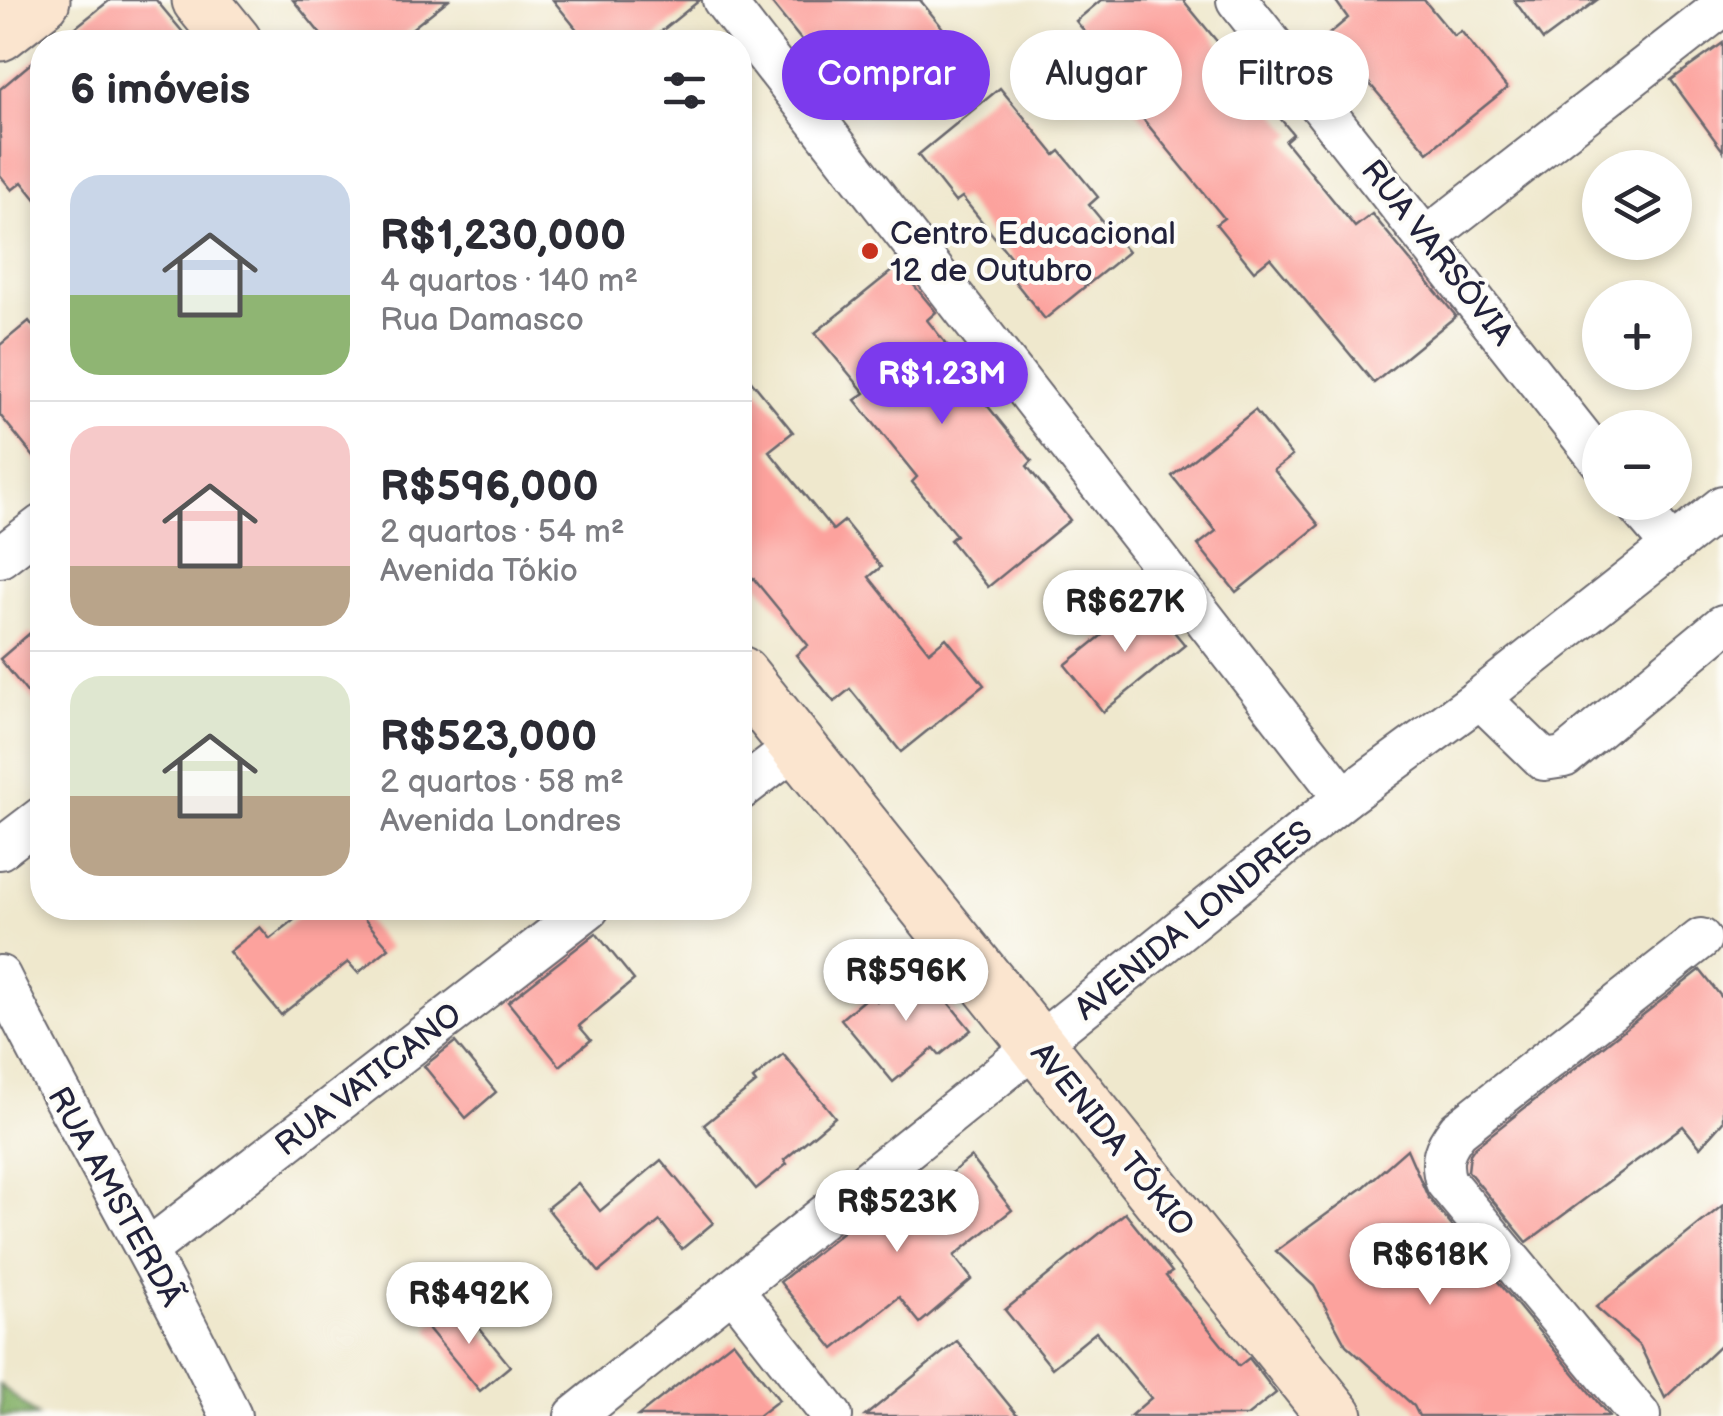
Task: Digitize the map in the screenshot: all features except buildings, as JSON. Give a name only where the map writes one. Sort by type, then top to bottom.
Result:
[{"type":"street","points":[[0,33],[42,0]]},
{"type":"street","points":[[200,0],[224,30]]},
{"type":"street","points":[[722,0],[745,30]]},
{"type":"street","name":"RUA VARSÓVIA","points":[[1237,0],[1582,437]]},
{"type":"street","points":[[1427,236],[1723,6]]},
{"type":"street","points":[[752,38],[1344,798]]},
{"type":"street","name":"AVENIDA LONDRES","points":[[575,1416],[1344,798],[1480,698],[1723,506]]},
{"type":"street","points":[[1650,520],[1672,546]]},
{"type":"street","points":[[0,557],[30,534]]},
{"type":"street","points":[[1480,698],[1544,760],[1564,757],[1723,625]]},
{"type":"street","name":"AVENIDA TÓKIO","points":[[752,689],[1335,1416]]},
{"type":"street","points":[[752,781],[798,746]]},
{"type":"street","points":[[0,849],[30,825]]},
{"type":"street","name":"RUA VATICANO","points":[[147,1250],[573,920]]},
{"type":"street","points":[[1640,1416],[1446,1182],[1441,1166],[1444,1148],[1458,1130],[1702,939]]},
{"type":"street","name":"RUA AMSTERDÃ","points":[[0,976],[231,1416]]},
{"type":"street","points":[[733,1290],[832,1416]]},
{"type":"green space","points":[[0,1385],[38,1416],[0,1416]]},
{"type":"place","name":"Centro Educacional 12 de Outubro","points":[[870,251]]}]
